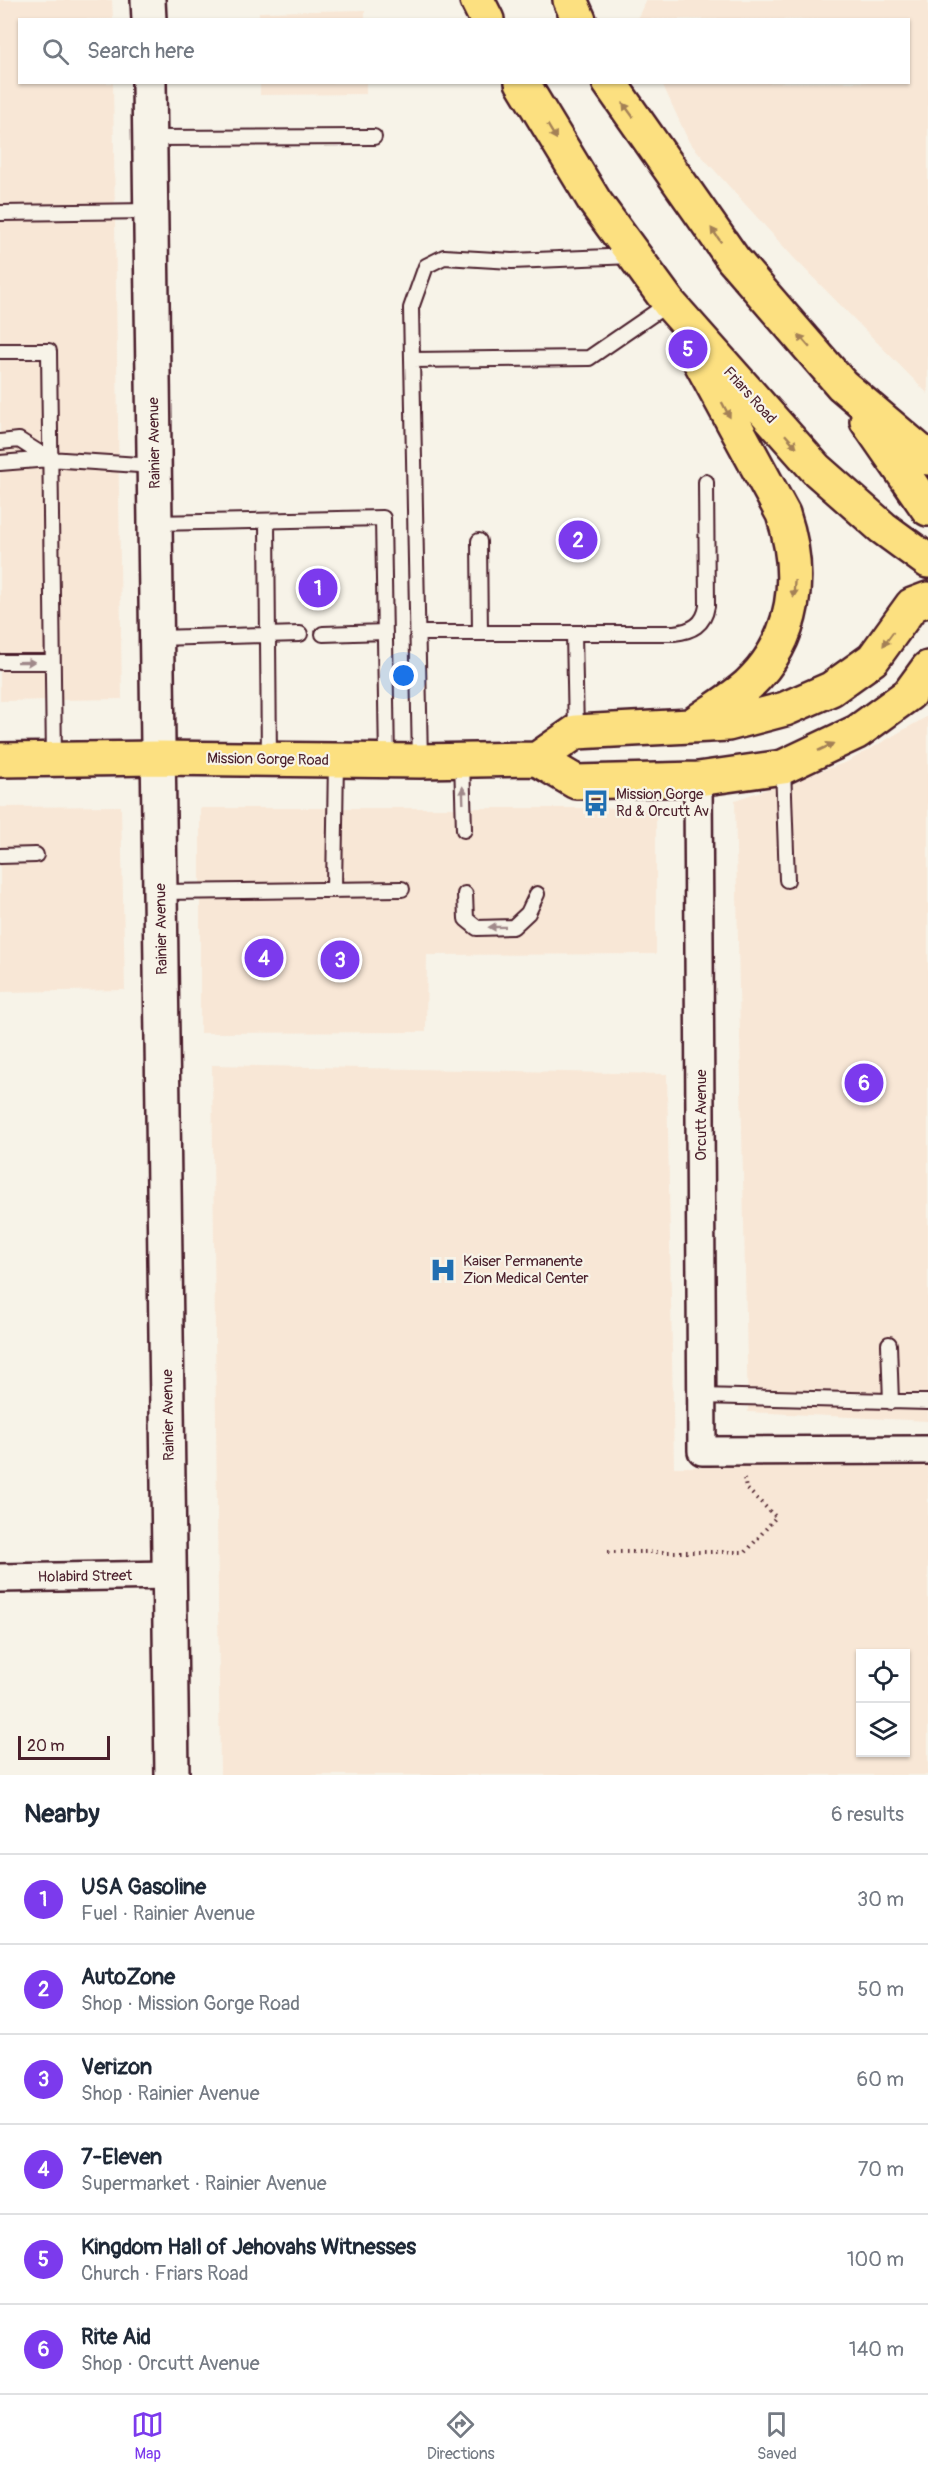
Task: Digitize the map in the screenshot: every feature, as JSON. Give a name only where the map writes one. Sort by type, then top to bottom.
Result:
[{"type":"main road","points":[[477,0],[486,18]]},
{"type":"main road","points":[[570,0],[578,18]]},
{"type":"main road","name":"Friars Road","points":[[523,84],[595,202],[669,303],[816,469],[883,528],[928,561]]},
{"type":"main road","points":[[610,84],[733,259],[842,385],[928,508]]},
{"type":"main road","points":[[669,303],[783,513],[790,537],[795,584],[792,608],[783,634],[766,662],[748,684],[692,726]]},
{"type":"main road","points":[[842,385],[928,458]]},
{"type":"main road","points":[[928,599],[912,605],[873,659],[831,689],[786,709],[728,724],[576,732],[537,759],[576,782],[698,779],[783,767],[858,732],[909,694],[928,668]]},
{"type":"main road","name":"Mission Gorge Road","points":[[0,760],[537,759]]},
{"type":"street","points":[[148,0],[148,18]]},
{"type":"street","name":"Rainier Avenue","points":[[149,84],[172,1775]]},
{"type":"street","name":"Orcutt Avenue","points":[[698,779],[702,1451],[928,1450]]},
{"type":"street","name":"Holabird Street","points":[[0,1578],[170,1575]]},
{"type":"lane","points":[[150,138],[374,137]]},
{"type":"lane","points":[[0,213],[151,211]]},
{"type":"lane","points":[[420,761],[411,308],[426,266],[444,257],[512,261],[634,256]]},
{"type":"lane","points":[[412,360],[589,358],[669,303]]},
{"type":"lane","points":[[0,351],[50,351],[49,459],[54,759]]},
{"type":"lane","points":[[0,442],[19,440],[49,459]]},
{"type":"lane","points":[[0,463],[49,459],[154,466]]},
{"type":"lane","points":[[417,633],[687,632],[703,620],[707,606],[706,482]]},
{"type":"lane","points":[[155,523],[383,518],[387,761]]},
{"type":"lane","points":[[267,521],[269,759]]},
{"type":"lane","points":[[479,541],[480,633]]},
{"type":"lane","points":[[323,634],[385,632]]},
{"type":"lane","points":[[574,633],[576,732]]},
{"type":"lane","points":[[157,638],[300,634]]},
{"type":"lane","points":[[0,662],[52,662]]},
{"type":"lane","points":[[334,889],[336,760]]},
{"type":"lane","points":[[462,760],[464,830]]},
{"type":"lane","points":[[783,767],[787,880]]},
{"type":"lane","points":[[0,856],[36,855]]},
{"type":"lane","points":[[160,892],[402,889]]},
{"type":"lane","points":[[465,894],[466,920],[477,928],[513,927],[528,913],[537,894]]},
{"type":"lane","points":[[889,1344],[891,1402]]},
{"type":"lane","points":[[700,1396],[928,1402]]},
{"type":"path","points":[[608,1552],[746,1552],[776,1517],[746,1488]]},
{"type":"shaded area","points":[[0,0],[112,0],[113,18],[18,18],[18,84],[113,84],[122,699],[0,701]]},
{"type":"shaded area","points":[[646,0],[928,0],[928,394],[793,257],[689,142],[662,84],[910,84],[910,18],[637,18]]},
{"type":"shaded area","points":[[365,10],[365,18],[259,18],[259,12]]},
{"type":"shaded area","points":[[260,84],[366,84],[366,94],[260,95]]},
{"type":"shaded area","points":[[928,716],[928,1421],[748,1412],[735,800],[847,762]]},
{"type":"shaded area","points":[[121,806],[125,990],[0,992],[0,807]]},
{"type":"shaded area","points":[[200,808],[656,808],[656,954],[427,955],[426,1032],[200,1033]]},
{"type":"shaded area","name":"Kaiser Permanente Zion Medical Center","points":[[212,1065],[667,1074],[674,1467],[928,1466],[928,1775],[220,1775]]},
{"type":"place","name":"Kingdom Hall of Jehovahs Witnesses","points":[[688,349]]},
{"type":"place","name":"AutoZone","points":[[578,540]]},
{"type":"place","name":"USA Gasoline","points":[[318,588]]},
{"type":"place","name":"Mission Gorge Rd & Orcutt Av","points":[[596,803]]},
{"type":"place","name":"7-Eleven","points":[[264,958]]},
{"type":"place","name":"Verizon","points":[[340,960]]},
{"type":"place","name":"Rite Aid","points":[[864,1083]]},
{"type":"place","name":"Kaiser Permanente Zion Medical Center","points":[[443,1270]]}]
